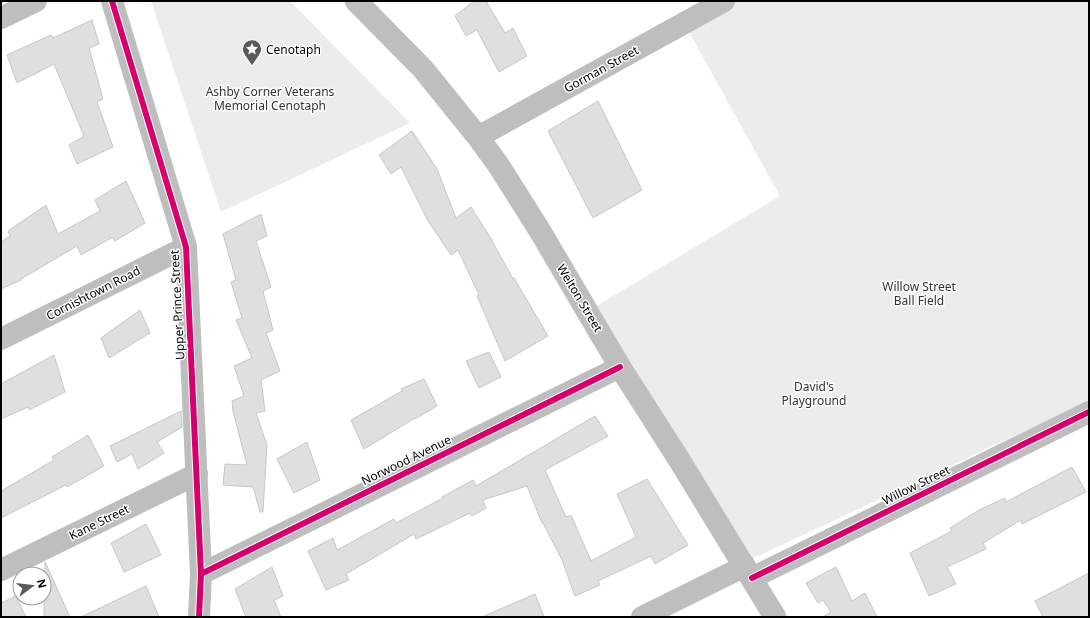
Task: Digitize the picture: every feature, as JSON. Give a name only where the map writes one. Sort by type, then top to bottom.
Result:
[{"type":"street","points":[[1,18],[36,1]]},
{"type":"street","name":"Upper Prince Street","points":[[112,1],[186,247],[201,574],[198,617]]},
{"type":"street","name":"Welton Street","points":[[356,1],[423,69],[478,136],[499,166],[540,231],[620,367],[776,617]]},
{"type":"street","name":"Gorman Street","points":[[478,136],[724,1]]},
{"type":"street","name":"Cornishtown Road","points":[[1,339],[186,247]]},
{"type":"street","name":"Norwood Avenue","points":[[201,574],[620,367]]},
{"type":"street","name":"Willow Street","points":[[642,617],[749,572],[1089,412]]},
{"type":"street","name":"Kane Street","points":[[1,570],[197,474]]},
{"type":"green space","name":"Ashby Corner Veterans Memorial Cenotaph","points":[[151,1],[290,1],[410,123],[221,212]]},
{"type":"green space","name":"Willow Street Ball Field","points":[[724,1],[1089,1],[1089,401],[741,564],[588,311],[780,196],[684,23]]},
{"type":"building","points":[[474,1],[486,1],[505,33],[513,28],[527,56],[499,72],[477,30],[466,36],[455,16]]},
{"type":"building","points":[[92,20],[99,44],[89,48],[103,99],[97,102],[113,147],[77,164],[69,145],[84,136],[54,64],[17,83],[7,55],[51,35],[53,38]]},
{"type":"building","points":[[598,101],[642,190],[593,218],[548,131]]},
{"type":"building","points":[[412,131],[437,169],[456,218],[471,207],[548,336],[505,361],[477,296],[479,295],[458,250],[451,255],[428,221],[401,167],[391,174],[379,155]]},
{"type":"building","points":[[126,181],[145,223],[115,241],[113,237],[81,255],[77,246],[21,280],[1,289],[1,242],[10,236],[8,231],[46,205],[58,234],[100,211],[95,200]]},
{"type":"building","points":[[261,214],[267,236],[256,241],[271,287],[263,291],[273,330],[266,333],[280,371],[261,380],[265,411],[256,413],[267,445],[263,512],[260,512],[253,487],[223,485],[225,464],[247,465],[233,411],[232,401],[244,396],[234,366],[252,358],[236,320],[242,318],[231,282],[236,280],[223,234]]},
{"type":"building","points":[[140,310],[150,333],[109,358],[101,338]]},
{"type":"building","points":[[489,352],[501,377],[479,388],[466,361]]},
{"type":"building","points":[[54,355],[65,392],[29,410],[28,407],[1,419],[1,384]]},
{"type":"building","points":[[424,379],[437,406],[364,449],[351,420],[402,391],[401,389]]},
{"type":"building","points":[[181,411],[182,427],[157,442],[164,453],[138,469],[132,454],[117,462],[110,446]]},
{"type":"building","points":[[595,416],[608,436],[545,470],[566,517],[571,515],[591,561],[636,537],[617,494],[647,479],[688,545],[655,564],[651,556],[598,581],[600,585],[575,596],[562,560],[542,523],[527,486],[483,500],[486,508],[472,516],[470,513],[416,539],[414,534],[346,574],[349,580],[326,590],[308,551],[333,538],[337,550],[394,519],[396,523],[473,480],[476,486]]},
{"type":"building","points":[[88,435],[104,466],[67,487],[66,485],[1,518],[1,491],[54,460],[52,457]]},
{"type":"building","points":[[307,442],[320,480],[294,493],[277,459]]},
{"type":"building","points":[[1072,467],[1086,492],[1022,524],[1021,520],[983,543],[986,549],[947,567],[956,584],[929,596],[910,553],[952,531],[950,528],[979,510],[1005,498],[1006,502]]},
{"type":"building","points":[[146,524],[161,555],[124,572],[111,543]]},
{"type":"building","points":[[272,567],[283,596],[274,600],[281,617],[246,617],[235,589]]},
{"type":"building","points":[[836,567],[852,601],[865,593],[877,617],[823,617],[831,612],[823,600],[818,603],[806,583]]},
{"type":"building","points":[[1089,573],[1089,617],[1043,617],[1035,601]]},
{"type":"building","points":[[52,577],[70,617],[44,617],[44,606],[52,606]]},
{"type":"building","points":[[146,586],[159,617],[81,617]]},
{"type":"building","points":[[535,594],[544,617],[482,617]]},
{"type":"building","points":[[12,598],[12,606],[21,606],[26,617],[1,617],[1,603]]},
{"type":"cycle path","points":[[112,1],[186,247],[201,574],[199,617]]},
{"type":"cycle path","points":[[201,574],[620,367]]},
{"type":"cycle path","points":[[752,578],[1089,412]]},
{"type":"place","name":"Cenotaph","points":[[252,66]]},
{"type":"park label","name":"David's Playground","points":[[814,393]]}]
